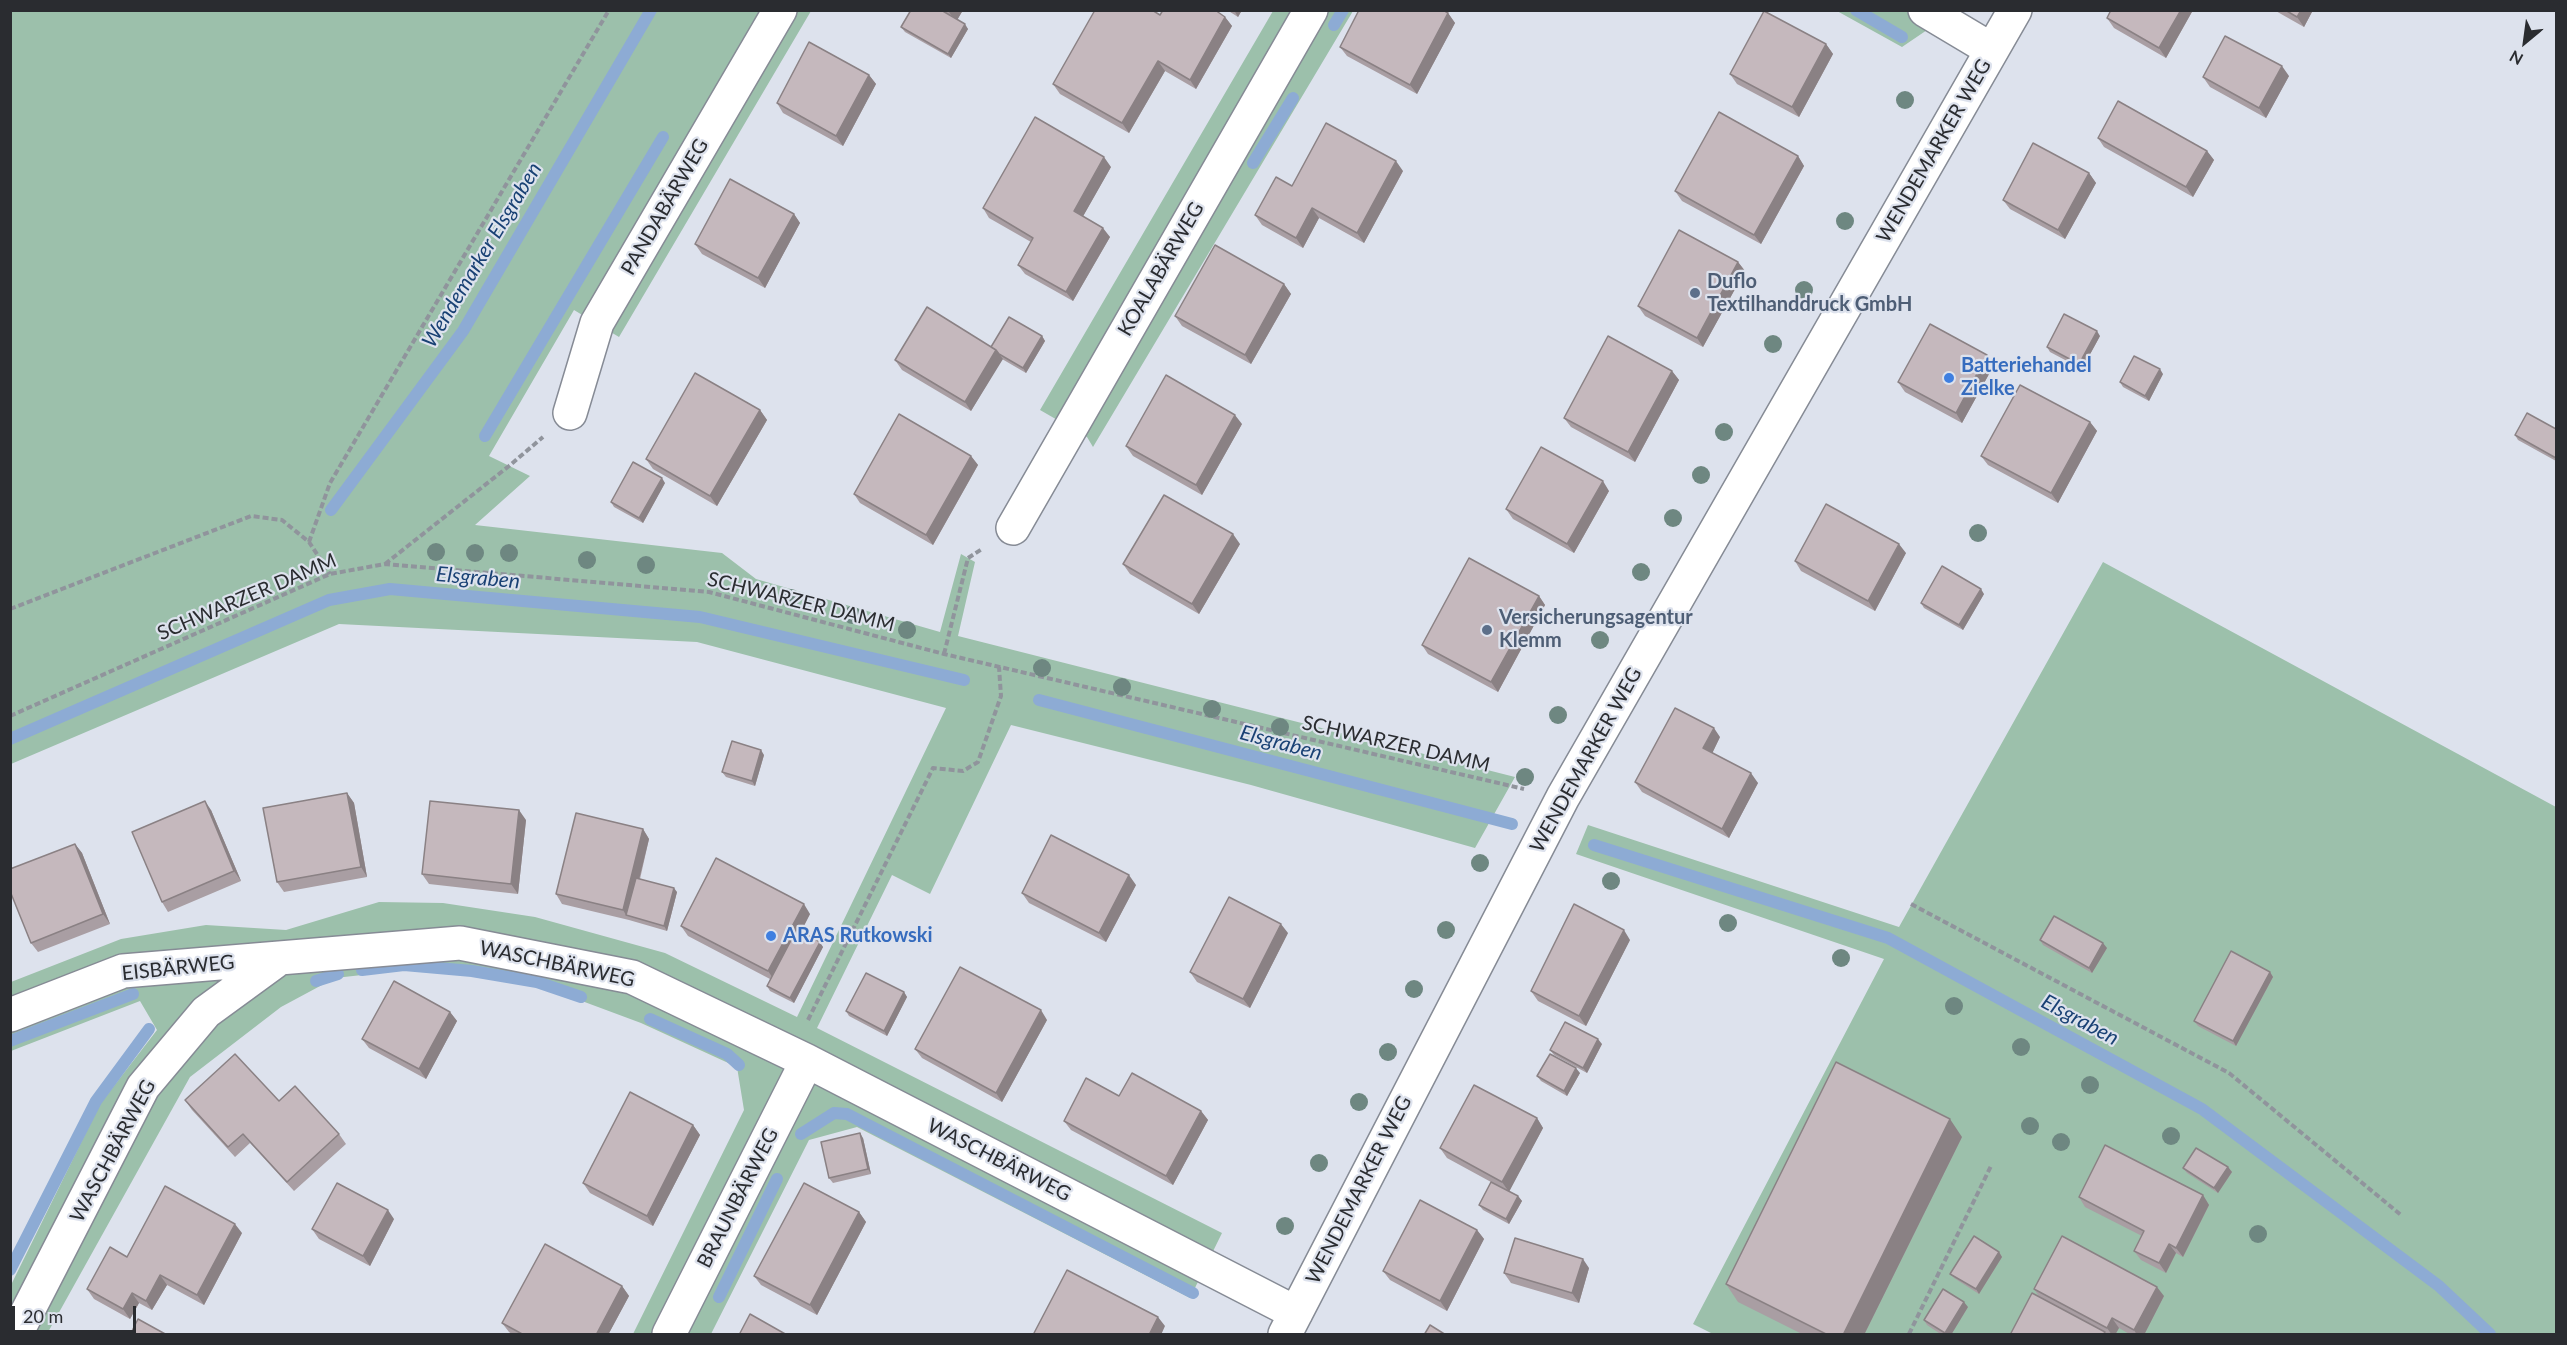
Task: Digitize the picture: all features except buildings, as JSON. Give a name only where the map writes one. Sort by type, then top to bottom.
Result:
[{"type":"street","name":"PANDABÄRWEG","points":[[570,413],[597,323],[780,10]]},
{"type":"street","name":"KOALABÄRWEG","points":[[1013,528],[1311,10]]},
{"type":"street","points":[[1924,10],[1992,50]]},
{"type":"street","name":"WENDEMARKER WEG","points":[[1290,1324],[1563,798],[2015,10]]},
{"type":"street","name":"WASCHBÄRWEG","points":[[16,1335],[143,1087],[206,1012],[280,958],[460,944],[632,977],[799,1058],[1290,1324]]},
{"type":"street","name":"EISBÄRWEG","points":[[10,1015],[123,971],[280,958]]},
{"type":"street","name":"BRAUNBÄRWEG","points":[[669,1335],[799,1058]]},
{"type":"path","points":[[309,542],[330,483],[609,10]]},
{"type":"path","points":[[386,564],[509,466],[570,413]]},
{"type":"path","points":[[10,609],[251,516],[282,520],[309,542],[330,574]]},
{"type":"path","points":[[944,654],[968,558],[1013,528]]},
{"type":"path","name":"SCHWARZER DAMM","points":[[10,716],[330,574],[386,564],[709,592],[944,654],[1563,798]]},
{"type":"path","points":[[799,1058],[933,768],[963,771],[978,762],[1001,696],[999,667]]},
{"type":"path","points":[[1911,904],[2229,1073],[2401,1215]]},
{"type":"path","points":[[1909,1335],[1991,1166]]},
{"type":"green space","points":[[11,11],[811,11],[619,337],[574,310],[489,456],[530,476],[475,525],[722,553],[756,579],[940,632],[961,554],[975,562],[958,636],[1515,777],[1475,848],[1251,785],[1011,725],[930,894],[892,875],[817,1028],[1222,1233],[1190,1298],[857,1127],[809,1140],[711,1334],[633,1334],[744,1110],[737,1067],[641,1023],[555,991],[472,975],[407,970],[335,978],[281,1007],[190,1077],[47,1334],[26,1334],[11,1326],[10,1287],[100,1104],[157,1030],[140,1001],[11,1051],[11,982],[121,939],[206,925],[286,930],[379,902],[443,903],[535,917],[665,953],[797,1017],[946,708],[697,642],[339,624],[11,764]]},
{"type":"green space","points":[[1273,11],[1353,11],[1093,447],[1087,437],[1040,410]]},
{"type":"green space","points":[[1837,11],[1955,11],[1902,47]]},
{"type":"green space","points":[[2103,562],[2556,807],[2556,1334],[1713,1334],[1693,1324],[1884,959],[1576,854],[1588,825],[1899,927]]},
{"type":"waterway","name":"Wendemarker Elsgraben","points":[[331,510],[463,331],[651,10]]},
{"type":"waterway","points":[[1334,25],[1343,10]]},
{"type":"waterway","points":[[1856,10],[1902,37]]},
{"type":"waterway","points":[[1253,163],[1293,98]]},
{"type":"waterway","points":[[485,436],[663,137]]},
{"type":"waterway","name":"Elsgraben","points":[[10,739],[329,600],[390,589],[700,617],[964,680]]},
{"type":"waterway","name":"Elsgraben","points":[[1039,700],[1512,824]]},
{"type":"waterway","name":"Elsgraben","points":[[1594,845],[1888,938],[2202,1109],[2439,1286],[2490,1334]]},
{"type":"waterway","points":[[362,970],[404,965],[472,971],[537,982],[581,997]]},
{"type":"waterway","points":[[316,981],[338,974]]},
{"type":"waterway","points":[[10,1041],[133,994]]},
{"type":"waterway","points":[[650,1019],[727,1054],[739,1065]]},
{"type":"waterway","points":[[10,1270],[96,1101],[149,1029]]},
{"type":"waterway","points":[[801,1134],[834,1113],[847,1114],[1193,1293]]},
{"type":"waterway","points":[[719,1297],[777,1179]]},
{"type":"place","name":"Duflo Textilhanddruck GmbH","points":[[1695,293]]},
{"type":"place","name":"Batteriehandel Zielke","points":[[1949,378]]},
{"type":"place","name":"Versicherungsagentur Klemm","points":[[1487,630]]},
{"type":"place","name":"ARAS Rutkowski","points":[[771,936]]}]
